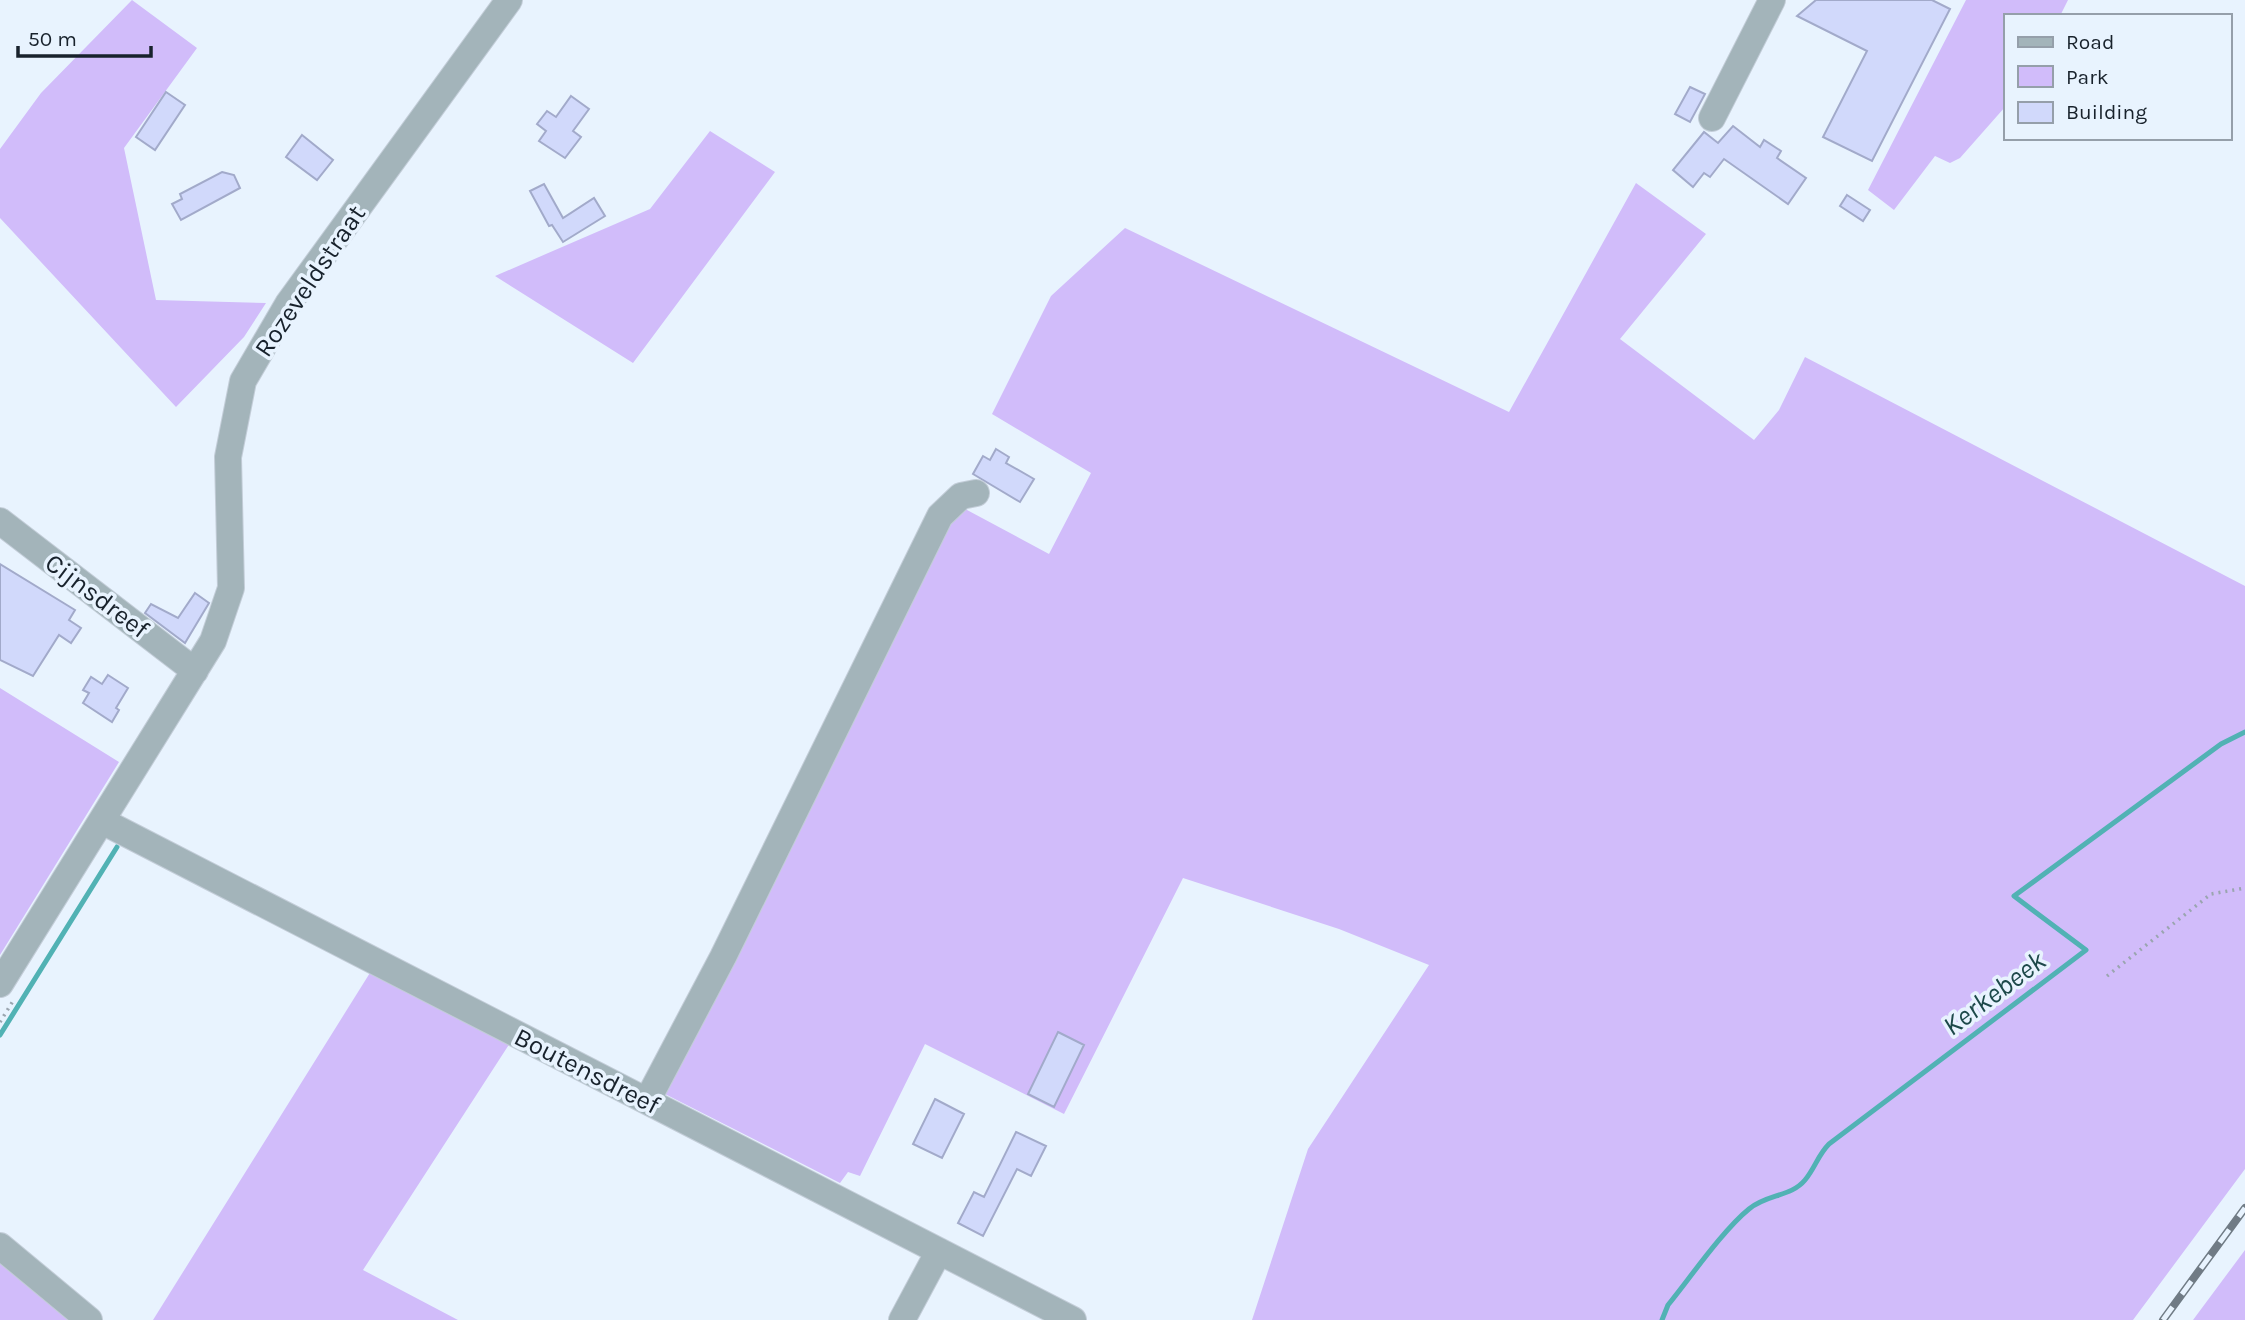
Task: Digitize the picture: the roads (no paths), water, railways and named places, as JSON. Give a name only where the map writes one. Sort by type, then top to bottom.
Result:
[{"type":"street","name":"Rozeveldstraat","points":[[0,984],[195,670],[222,620],[231,588],[228,457],[243,381],[288,304],[509,0]]},
{"type":"street","points":[[1712,118],[1772,0]]},
{"type":"street","points":[[647,1101],[723,957],[940,516],[961,496],[976,493]]},
{"type":"street","name":"Cijnsdreef","points":[[0,521],[195,670]]},
{"type":"street","name":"Boutensdreef","points":[[102,821],[1073,1320]]},
{"type":"street","points":[[0,1246],[89,1320]]},
{"type":"street","points":[[902,1320],[939,1251]]},
{"type":"waterway","name":"Kerkebeek","points":[[1662,1320],[1668,1305],[1707,1255],[1749,1209],[1799,1186],[1829,1144],[2086,950],[2014,896],[2221,744],[2245,732]]},
{"type":"waterway","points":[[0,1035],[117,847]]},
{"type":"railway","points":[[2163,1320],[2245,1208]]}]
